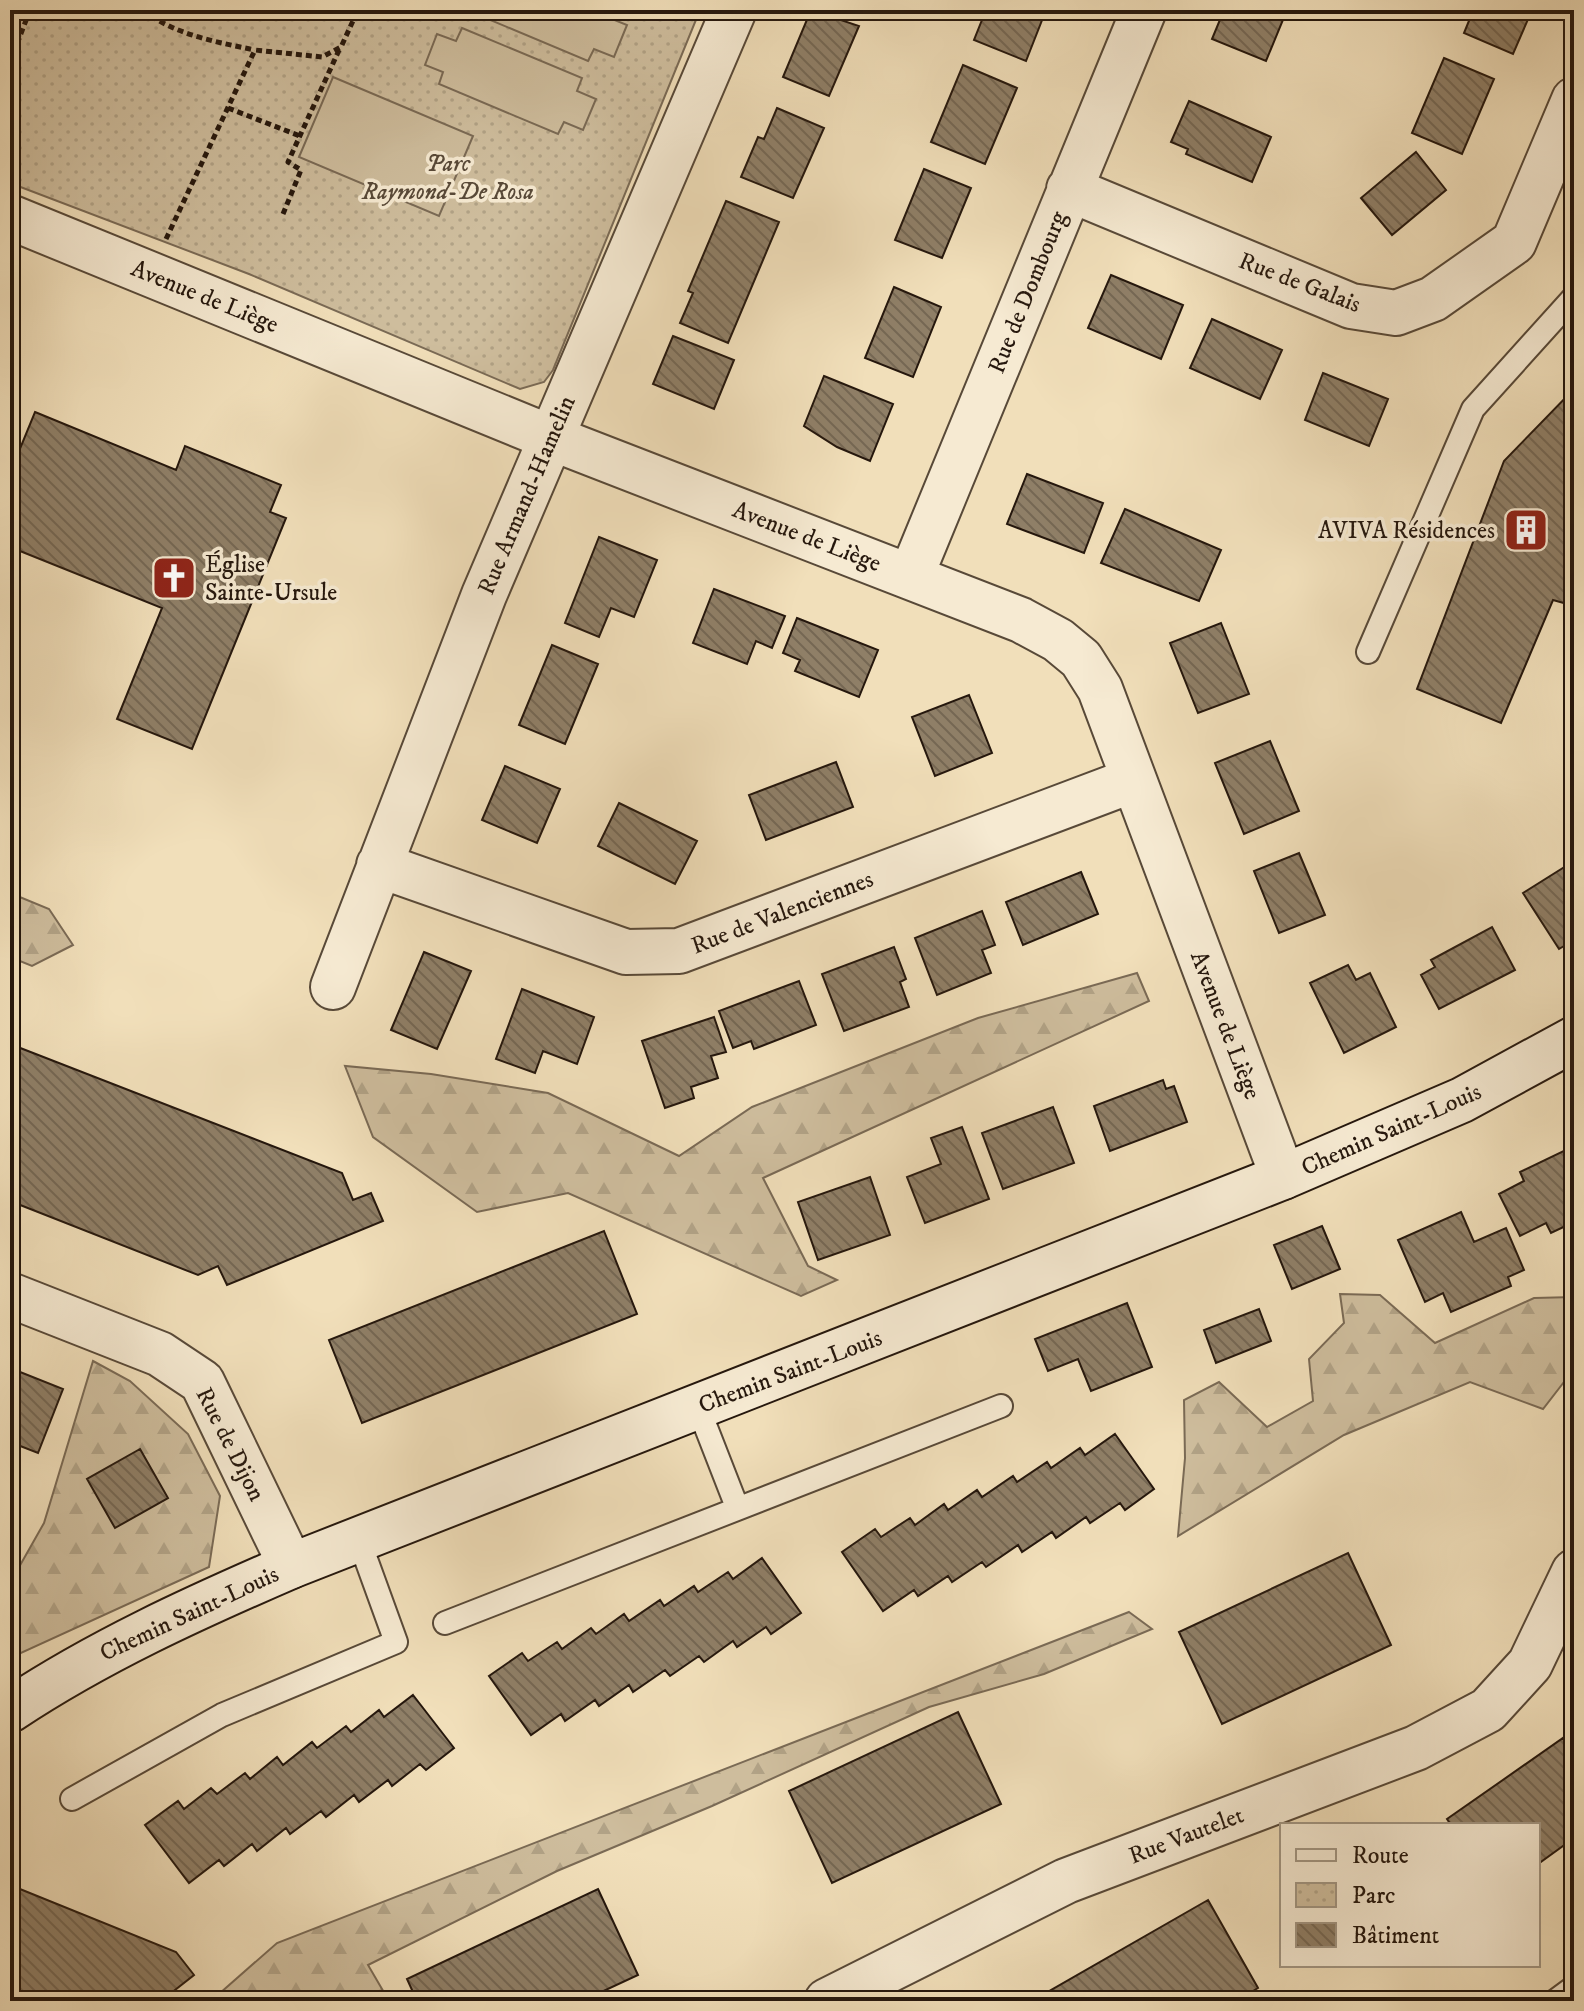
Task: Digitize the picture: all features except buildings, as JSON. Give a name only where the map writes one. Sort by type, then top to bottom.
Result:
[{"type":"street","name":"Rue Armand-Hamelin","points":[[333,987],[549,437],[734,10]]},
{"type":"street","name":"Rue de Dombourg","points":[[911,576],[1144,10]]},
{"type":"street","name":"Rue de Galais","points":[[1069,189],[1351,306],[1396,313],[1433,299],[1514,242],[1574,100]]},
{"type":"street","name":"Avenue de Liège","points":[[10,217],[549,437],[1021,620],[1058,640],[1081,659],[1100,689],[1283,1177]]},
{"type":"street","name":"Rue de Valenciennes","points":[[379,865],[626,952],[679,951],[1133,780]]},
{"type":"street","name":"Chemin Saint-Louis","points":[[10,1710],[72,1669],[174,1617],[291,1566],[1283,1177],[1462,1100],[1574,1039]]},
{"type":"street","name":"Rue de Dijon","points":[[10,1295],[160,1354],[202,1382],[291,1566]]},
{"type":"street","name":"Rue Vautelet","points":[[827,2001],[1066,1881],[1416,1748],[1488,1710],[1530,1664],[1552,1625],[1574,1572]]},
{"type":"lane","points":[[1368,652],[1473,409],[1574,297]]},
{"type":"lane","points":[[445,1623],[1001,1406]]},
{"type":"lane","points":[[698,1407],[737,1507]]},
{"type":"lane","points":[[72,1799],[222,1715],[396,1642],[359,1540]]},
{"type":"lane","points":[[1555,2001],[1574,1987]]},
{"type":"path","points":[[10,62],[30,10]]},
{"type":"path","points":[[143,10],[161,24],[211,41],[255,50],[322,57],[341,47]]},
{"type":"path","points":[[283,214],[301,170],[288,162],[358,10]]},
{"type":"path","points":[[152,274],[255,50]]},
{"type":"path","points":[[228,108],[300,136]]},
{"type":"green space","name":"Parc Raymond-De Rosa","points":[[10,10],[700,10],[553,370],[544,382],[520,389],[249,274],[10,183]]},
{"type":"green space","points":[[610,10],[607,17],[627,25],[614,57],[594,49],[588,61],[469,11]]},
{"type":"green space","points":[[462,28],[582,78],[577,91],[596,99],[583,130],[564,122],[558,134],[439,84],[443,72],[425,65],[437,34],[456,41]]},
{"type":"green space","points":[[333,77],[473,136],[439,216],[299,157]]},
{"type":"green space","points":[[10,893],[49,909],[73,945],[32,966],[10,957]]},
{"type":"green space","points":[[1137,973],[1149,1001],[763,1178],[808,1266],[837,1280],[801,1296],[568,1193],[477,1212],[373,1137],[345,1066],[431,1074],[548,1093],[679,1156],[752,1107],[978,1018]]},
{"type":"green space","points":[[1340,1294],[1380,1295],[1435,1343],[1534,1298],[1574,1297],[1574,1369],[1543,1409],[1470,1382],[1344,1435],[1178,1536],[1185,1458],[1184,1400],[1219,1382],[1267,1427],[1313,1401],[1309,1359],[1344,1323]]},
{"type":"green space","points":[[93,1361],[130,1381],[188,1434],[220,1496],[209,1567],[10,1658],[10,1583],[44,1523]]},
{"type":"green space","points":[[1129,1612],[1152,1629],[1044,1674],[929,1707],[712,1806],[557,1871],[368,1965],[389,2001],[211,2001],[277,1943]]},
{"type":"place","name":"AVIVA Résidences","points":[[1526,530]]},
{"type":"place","name":"Église Sainte-Ursule","points":[[174,578]]}]
